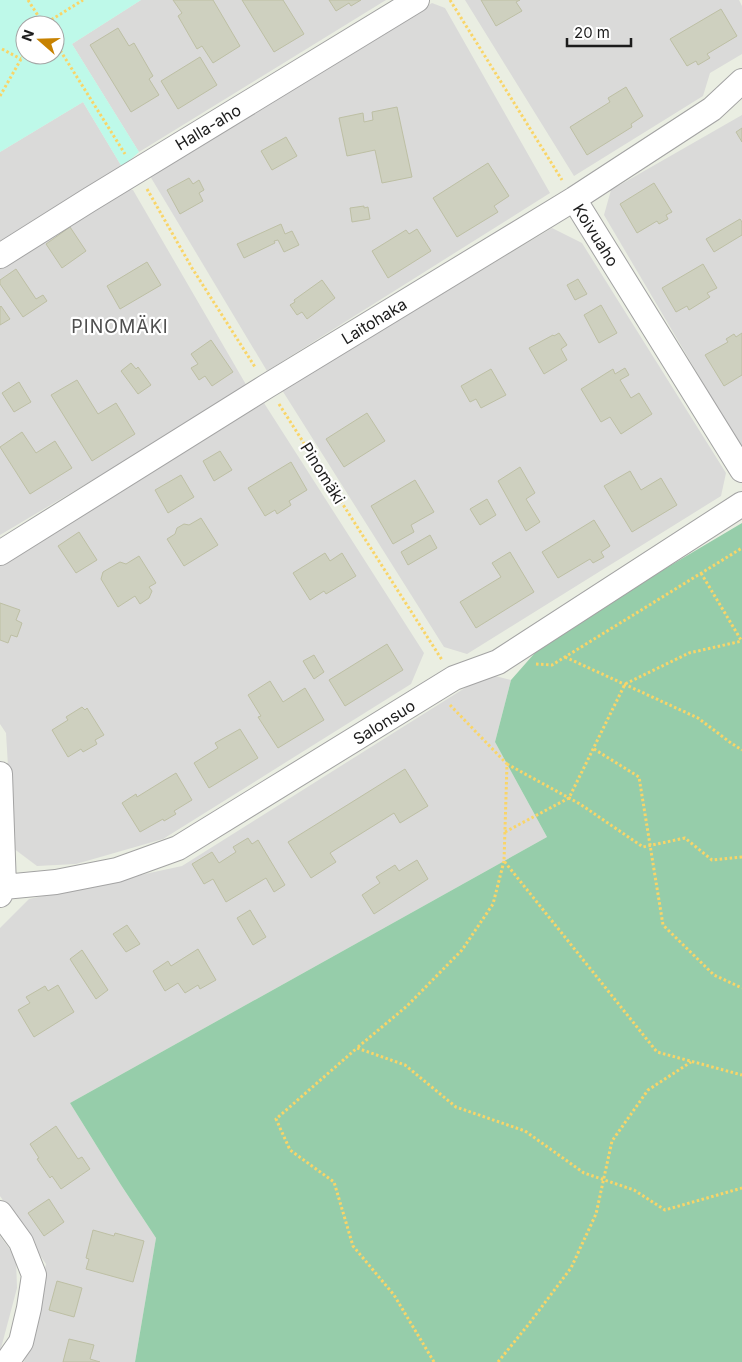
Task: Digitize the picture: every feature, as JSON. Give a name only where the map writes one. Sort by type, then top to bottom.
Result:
[{"type":"street","name":"Halla-aho","points":[[0,256],[417,0]]},
{"type":"street","name":"Laitohaka","points":[[0,553],[267,386],[574,199],[712,109],[742,80]]},
{"type":"street","name":"Koivuaho","points":[[574,199],[742,470]]},
{"type":"street","name":"Salonsuo","points":[[2,891],[117,870],[178,848],[445,684],[498,662],[742,504]]},
{"type":"street","points":[[0,774],[2,891]]},
{"type":"street","points":[[0,1213],[21,1242],[34,1275],[21,1342],[7,1362]]},
{"type":"path","points":[[28,0],[38,15]]},
{"type":"path","points":[[60,15],[83,0]]},
{"type":"path","name":"Koivuaho","points":[[450,0],[574,199]]},
{"type":"path","points":[[2,49],[15,56]]},
{"type":"path","points":[[0,96],[18,65]]},
{"type":"path","name":"Pinomäki","points":[[192,268],[267,386],[445,684],[507,764],[580,804],[643,847],[651,845]]},
{"type":"path","points":[[532,664],[552,665],[742,548]]},
{"type":"path","points":[[505,832],[569,798],[625,684],[689,652],[742,640],[701,573]]},
{"type":"path","points":[[565,656],[698,718],[742,750]]},
{"type":"path","points":[[594,749],[639,777],[663,925],[714,975],[742,988]]},
{"type":"path","points":[[434,1362],[394,1295],[353,1246],[334,1182],[290,1150],[276,1119],[407,1006],[462,950],[493,904],[504,860],[507,764]]},
{"type":"path","points":[[651,845],[685,838],[712,860],[742,858]]},
{"type":"path","points":[[504,860],[657,1052],[742,1075]]},
{"type":"path","points":[[357,1048],[405,1065],[456,1107],[524,1131],[584,1173],[634,1190],[665,1210],[742,1188]]},
{"type":"path","points":[[498,1362],[571,1268],[596,1214],[612,1141],[648,1090],[692,1061]]},
{"type":"shaded area","points":[[0,0],[141,0],[72,44],[139,152],[122,167],[83,102],[0,152]]},
{"type":"shaded area","points":[[141,0],[386,0],[139,152],[72,44]]},
{"type":"shaded area","points":[[465,0],[739,0],[742,6],[742,54],[710,73],[703,96],[574,176]]},
{"type":"shaded area","points":[[432,3],[445,8],[550,193],[267,371],[150,176]]},
{"type":"shaded area","points":[[83,102],[122,167],[0,242],[0,152]]},
{"type":"shaded area","points":[[742,115],[742,449],[604,215],[611,190]]},
{"type":"shaded area","points":[[124,188],[133,190],[248,388],[0,535],[0,268]]},
{"type":"shaded area","points":[[552,228],[582,243],[726,473],[721,496],[467,654],[444,647],[282,390]]},
{"type":"shaded area","points":[[264,403],[424,653],[411,684],[163,839],[76,864],[37,866],[13,848],[6,733],[0,724],[0,565]]},
{"type":"shaded area","points":[[487,674],[511,680],[495,742],[547,837],[70,1103],[156,1238],[135,1362],[24,1362],[46,1264],[0,1196],[0,928],[29,899],[182,866]]},
{"type":"shaded area","points":[[0,1236],[16,1258],[17,1288],[0,1352]]},
{"type":"green space","points":[[742,523],[742,1362],[135,1362],[156,1238],[70,1103],[547,837],[495,742],[511,680],[548,638]]},
{"type":"building","points":[[173,0],[213,0],[240,46],[213,63],[202,46],[197,49],[178,16],[182,13]]},
{"type":"building","points":[[242,0],[283,0],[304,34],[274,52]]},
{"type":"building","points":[[329,0],[361,0],[351,6],[349,3],[336,11]]},
{"type":"building","points":[[481,0],[520,0],[516,2],[522,11],[496,26]]},
{"type":"building","points":[[721,9],[737,36],[707,54],[710,58],[698,65],[696,61],[687,66],[670,39]]},
{"type":"building","points":[[118,28],[129,46],[134,43],[153,76],[149,79],[159,95],[131,112],[90,45]]},
{"type":"building","points":[[200,57],[217,85],[178,109],[161,81]]},
{"type":"building","points":[[626,87],[643,116],[631,124],[632,127],[587,155],[570,127],[610,102],[608,98]]},
{"type":"building","points":[[397,107],[412,177],[382,183],[375,150],[347,156],[339,118],[363,113],[364,122],[373,120],[372,112]]},
{"type":"building","points":[[742,128],[742,142],[736,132]]},
{"type":"building","points":[[286,137],[297,156],[272,170],[261,151]]},
{"type":"building","points":[[488,163],[509,196],[494,206],[498,212],[457,237],[433,198]]},
{"type":"building","points":[[189,178],[193,184],[199,180],[204,190],[199,193],[203,201],[180,214],[167,190]]},
{"type":"building","points":[[654,183],[672,212],[666,215],[668,219],[659,224],[657,221],[637,233],[620,204]]},
{"type":"building","points":[[364,206],[364,208],[368,207],[370,219],[352,222],[350,208]]},
{"type":"building","points":[[740,219],[742,222],[742,235],[714,252],[706,239]]},
{"type":"building","points":[[281,224],[285,234],[292,231],[299,245],[284,252],[278,240],[244,258],[237,244]]},
{"type":"building","points":[[70,227],[86,251],[62,268],[46,244]]},
{"type":"building","points":[[417,229],[431,251],[388,278],[372,251],[406,230],[409,234]]},
{"type":"building","points":[[147,262],[161,285],[120,309],[107,286]]},
{"type":"building","points":[[703,264],[717,288],[707,293],[710,297],[689,310],[687,306],[676,312],[662,288]]},
{"type":"building","points":[[16,269],[36,299],[43,295],[47,301],[23,317],[0,284],[0,280]]},
{"type":"building","points":[[578,279],[587,294],[575,300],[567,285]]},
{"type":"building","points":[[322,280],[335,298],[307,319],[302,312],[297,315],[290,305]]},
{"type":"building","points":[[601,305],[617,333],[599,343],[584,315]]},
{"type":"building","points":[[0,307],[10,319],[0,325]]},
{"type":"building","points":[[559,333],[567,345],[561,349],[567,360],[544,374],[529,348]]},
{"type":"building","points":[[742,333],[742,375],[724,386],[705,355],[728,342],[726,339],[734,334],[736,337]]},
{"type":"building","points":[[211,340],[233,372],[212,386],[205,376],[199,380],[191,368],[198,364],[191,354]]},
{"type":"building","points":[[131,363],[136,369],[138,367],[151,385],[138,394],[121,371]]},
{"type":"building","points":[[625,368],[629,375],[620,380],[631,398],[639,393],[652,414],[621,434],[610,417],[601,422],[581,389],[613,369],[615,374]]},
{"type":"building","points":[[491,369],[506,395],[481,408],[476,399],[470,402],[461,386]]},
{"type":"building","points":[[77,380],[98,414],[116,403],[135,434],[92,461],[51,395]]},
{"type":"building","points":[[19,382],[31,402],[14,412],[2,393]]},
{"type":"building","points":[[367,413],[385,441],[344,467],[326,439]]},
{"type":"building","points":[[22,432],[36,453],[55,441],[72,468],[30,494],[0,447]]},
{"type":"building","points":[[220,451],[232,470],[214,481],[203,461]]},
{"type":"building","points":[[291,462],[307,490],[289,501],[291,505],[277,514],[275,510],[265,516],[248,488]]},
{"type":"building","points":[[520,467],[535,493],[526,499],[540,522],[526,531],[498,481]]},
{"type":"building","points":[[630,471],[641,490],[661,478],[677,505],[632,532],[604,486]]},
{"type":"building","points":[[181,475],[194,497],[168,513],[155,490]]},
{"type":"building","points":[[415,480],[434,512],[411,525],[414,532],[393,544],[371,506]]},
{"type":"building","points":[[487,499],[496,515],[480,525],[470,509]]},
{"type":"building","points":[[201,518],[218,545],[184,566],[167,539],[175,534],[177,528],[184,524],[189,525]]},
{"type":"building","points":[[594,520],[610,546],[601,552],[604,557],[593,563],[590,559],[558,578],[542,552]]},
{"type":"building","points":[[79,532],[97,560],[76,573],[58,546]]},
{"type":"building","points":[[430,535],[437,548],[408,565],[401,552]]},
{"type":"building","points":[[510,552],[534,592],[476,628],[460,602],[501,577],[492,563]]},
{"type":"building","points":[[325,553],[330,561],[342,553],[356,576],[326,594],[324,591],[310,600],[293,573]]},
{"type":"building","points":[[139,556],[156,583],[149,587],[152,591],[149,598],[140,604],[135,596],[118,607],[101,579],[103,572],[120,562],[126,564]]},
{"type":"building","points":[[0,603],[20,610],[16,620],[22,623],[17,637],[11,635],[8,643],[0,640]]},
{"type":"building","points":[[387,644],[403,670],[345,706],[329,680]]},
{"type":"building","points":[[314,655],[324,672],[314,679],[303,661]]},
{"type":"building","points":[[270,681],[283,702],[305,688],[324,720],[278,748],[258,717],[261,716],[248,695]]},
{"type":"building","points":[[82,707],[85,710],[87,708],[104,735],[95,740],[97,744],[83,752],[81,749],[68,757],[52,730],[68,720],[66,717]]},
{"type":"building","points":[[240,729],[258,758],[209,788],[194,763],[218,748],[215,743]]},
{"type":"building","points":[[405,769],[428,806],[400,823],[394,813],[330,853],[336,862],[311,878],[288,842]]},
{"type":"building","points":[[176,773],[192,800],[174,811],[176,814],[140,832],[122,803],[136,794],[137,797]]},
{"type":"building","points":[[248,838],[252,844],[258,840],[285,885],[274,892],[266,878],[226,902],[213,879],[204,884],[192,864],[212,852],[219,863],[236,852],[233,847]]},
{"type":"building","points":[[417,860],[428,879],[374,914],[362,895],[380,883],[376,877],[395,865],[399,871]]},
{"type":"building","points":[[250,910],[266,937],[253,945],[237,918]]},
{"type":"building","points":[[127,925],[140,944],[126,952],[113,934]]},
{"type":"building","points":[[198,949],[216,980],[200,989],[198,985],[185,993],[178,983],[165,991],[153,971],[168,961],[171,966]]},
{"type":"building","points":[[82,950],[108,990],[96,999],[70,959]]},
{"type":"building","points":[[58,985],[74,1012],[34,1037],[18,1010],[30,1003],[26,997],[45,986],[48,991]]},
{"type":"building","points":[[56,1126],[78,1159],[82,1157],[90,1169],[61,1189],[52,1176],[50,1178],[37,1159],[39,1158],[30,1144]]},
{"type":"building","points":[[49,1199],[64,1222],[44,1236],[28,1213]]},
{"type":"building","points":[[93,1230],[114,1236],[115,1233],[144,1241],[133,1282],[86,1269],[89,1259],[86,1258]]},
{"type":"building","points":[[57,1281],[82,1288],[74,1317],[49,1310]]},
{"type":"building","points":[[69,1339],[94,1345],[90,1359],[100,1362],[63,1362]]},
{"type":"district","name":"PINOMÄKI","points":[[120,326]]}]
